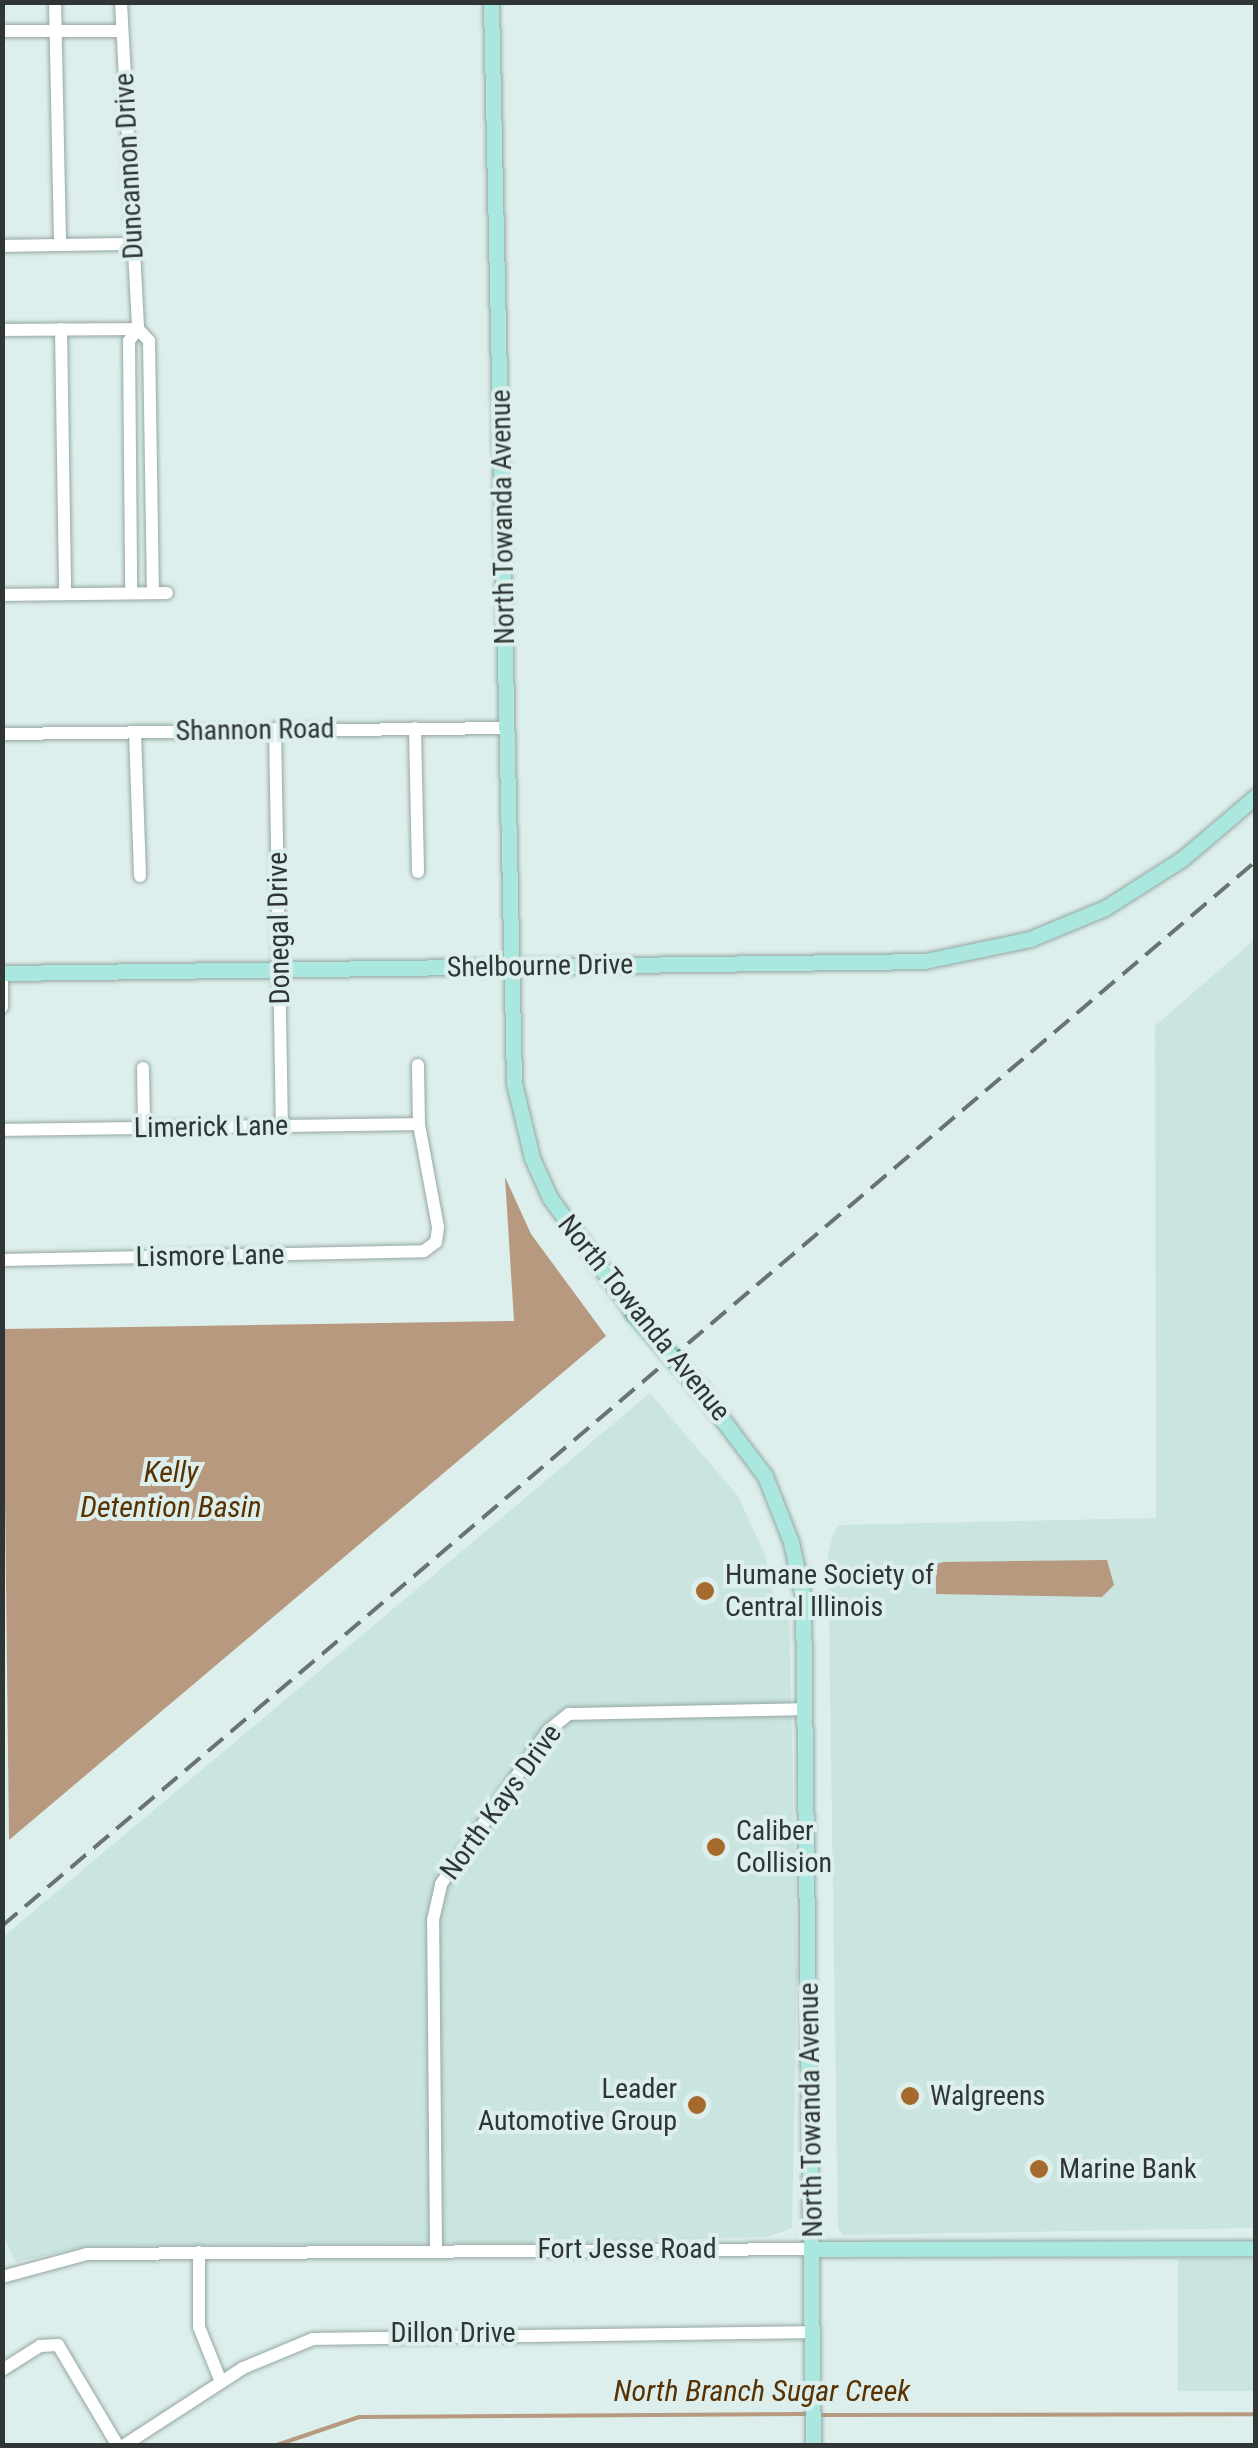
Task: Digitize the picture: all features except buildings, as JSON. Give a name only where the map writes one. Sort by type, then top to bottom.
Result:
[{"type":"main road","name":"North Towanda Avenue","points":[[492,2],[514,1083],[532,1158],[573,1236],[765,1476],[791,1542],[803,1597],[806,1709],[813,2446]]},
{"type":"main road","name":"Shelbourne Drive","points":[[2,972],[925,961],[998,948],[1072,923],[1141,887],[1256,796]]},
{"type":"main road","name":"Fort Jesse Road","points":[[813,2250],[1256,2248]]},
{"type":"street","points":[[55,2],[60,246]]},
{"type":"street","name":"Duncannon Drive","points":[[122,2],[138,328],[129,341],[131,593],[160,593],[149,341],[138,328]]},
{"type":"street","points":[[2,31],[122,31]]},
{"type":"street","points":[[2,246],[134,244]]},
{"type":"street","points":[[61,328],[65,594]]},
{"type":"street","points":[[2,330],[138,328]]},
{"type":"street","points":[[2,595],[131,593]]},
{"type":"street","points":[[415,728],[418,872]]},
{"type":"street","name":"Shannon Road","points":[[2,734],[507,728]]},
{"type":"street","name":"Donegal Drive","points":[[275,729],[282,1126]]},
{"type":"street","points":[[136,732],[140,876]]},
{"type":"street","points":[[2,972],[2,1007]]},
{"type":"street","points":[[418,1066],[419,1124]]},
{"type":"street","points":[[143,1068],[144,1128]]},
{"type":"street","name":"Limerick Lane","points":[[2,1130],[419,1124]]},
{"type":"street","name":"Lismore Lane","points":[[2,1260],[417,1253],[430,1248],[438,1234],[419,1124]]},
{"type":"street","name":"North Kays Drive","points":[[436,2250],[434,1920],[441,1884],[549,1730],[569,1714],[806,1709]]},
{"type":"street","name":"Fort Jesse Road","points":[[2,2276],[86,2254],[813,2250]]},
{"type":"street","points":[[199,2252],[199,2328],[220,2382]]},
{"type":"street","name":"Dillon Drive","points":[[121,2446],[220,2382],[285,2347],[335,2335],[813,2332]]},
{"type":"street","points":[[2,2370],[54,2344],[121,2446]]},
{"type":"shaded area","points":[[1255,939],[1255,2228],[843,2235],[838,2229],[828,1555],[833,1534],[838,1525],[1156,1518],[1155,1026]]},
{"type":"shaded area","points":[[650,1393],[738,1496],[765,1555],[774,1599],[789,1609],[797,1980],[792,2228],[766,2237],[610,2242],[91,2246],[16,2262],[3,2236],[3,1937]]},
{"type":"shaded area","points":[[1178,2259],[1255,2259],[1255,2391],[1178,2391]]},
{"type":"water","name":"Kelly Detention Basin","points":[[505,1177],[531,1234],[606,1336],[9,1840],[3,1329],[514,1321]]},
{"type":"water","points":[[1107,1560],[1114,1585],[1102,1597],[936,1594],[936,1564],[944,1562]]},
{"type":"waterway","name":"North Branch Sugar Creek","points":[[274,2446],[359,2417],[806,2414]]},
{"type":"waterway","name":"North Branch Sugar Creek","points":[[816,2415],[1256,2414]]},
{"type":"railway","points":[[2,1926],[1256,861]]},
{"type":"place","name":"Humane Society of Central Illinois","points":[[705,1591]]},
{"type":"place","name":"Caliber Collision","points":[[716,1847]]},
{"type":"place","name":"Walgreens","points":[[910,2096]]},
{"type":"place","name":"Leader Automotive Group","points":[[697,2105]]},
{"type":"place","name":"Marine Bank","points":[[1039,2169]]}]
